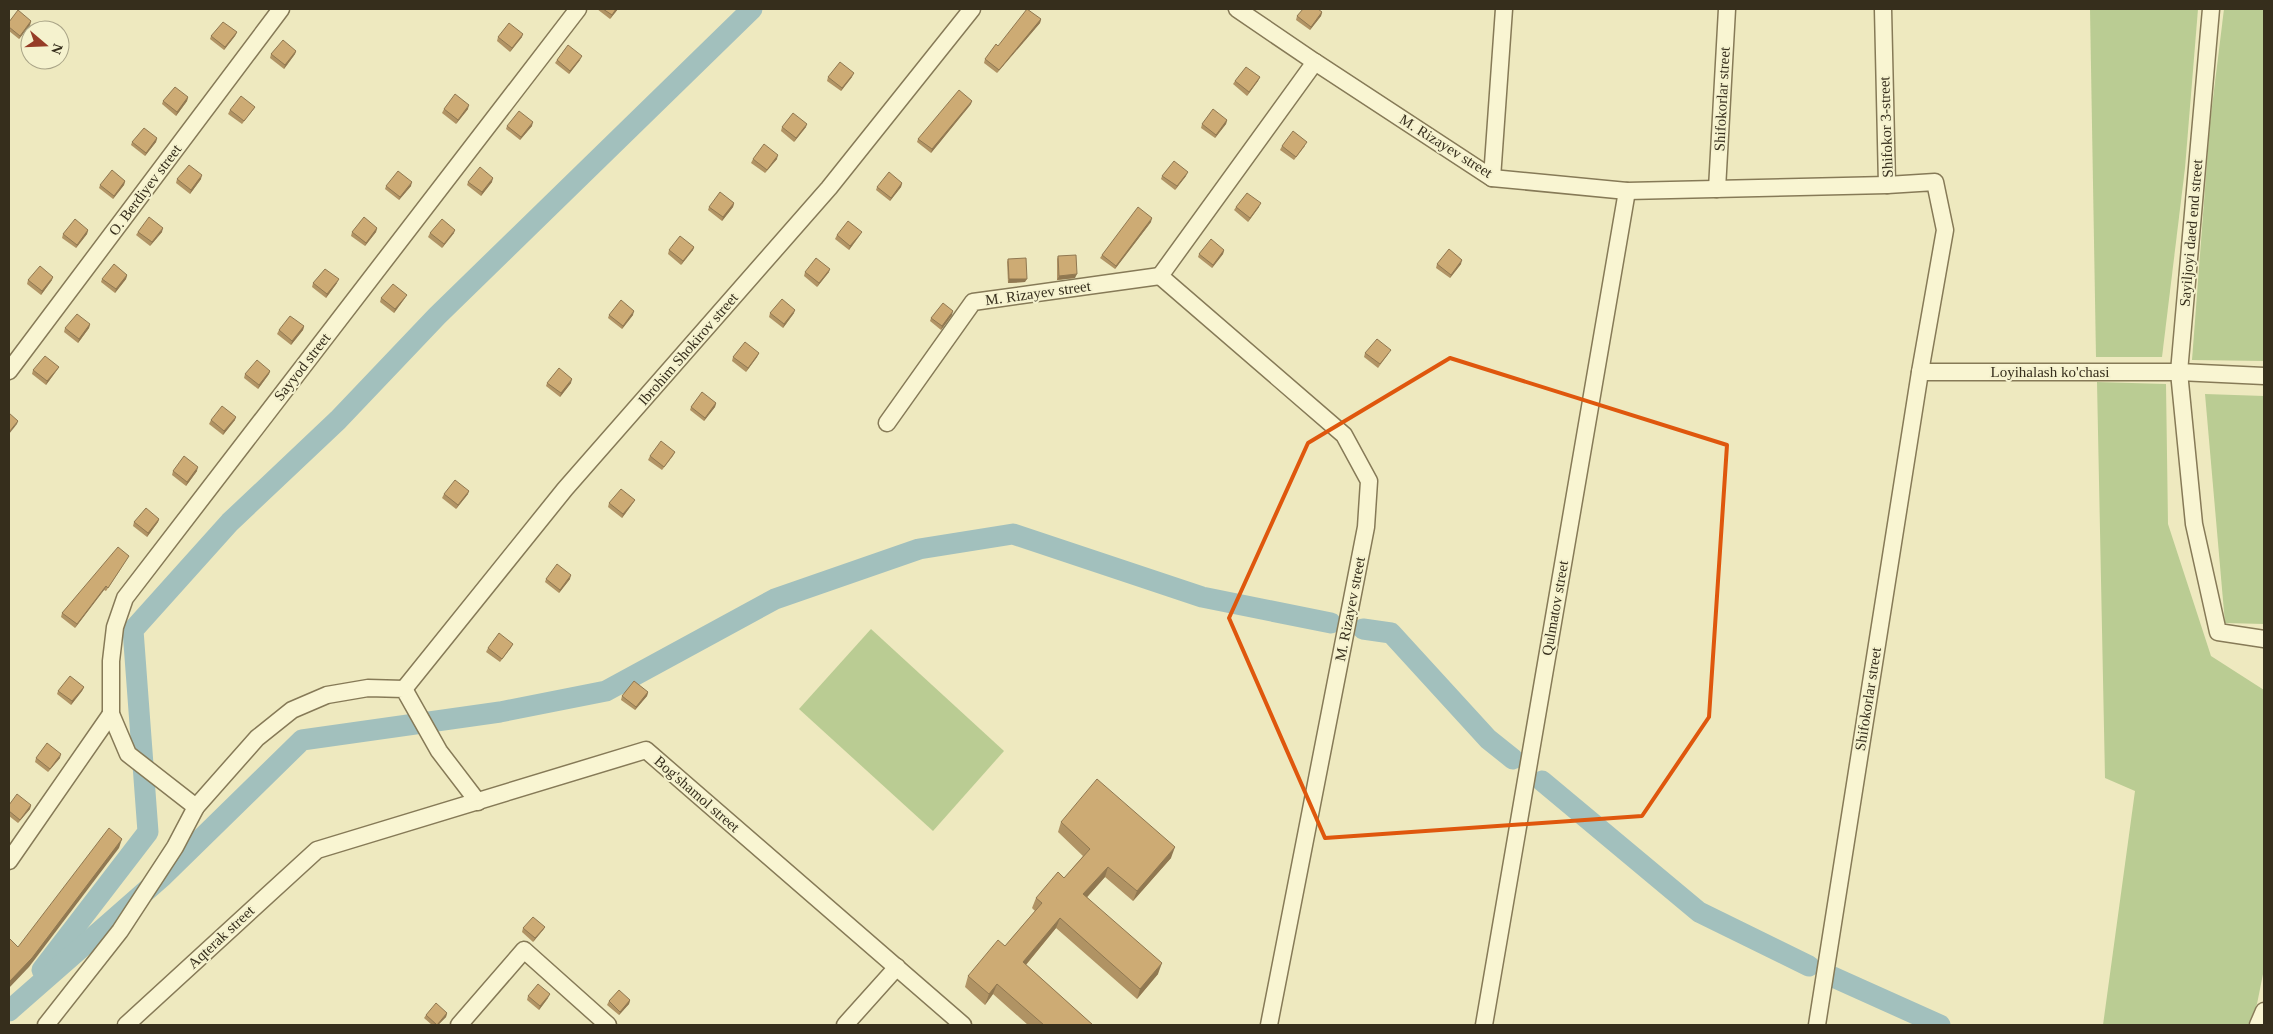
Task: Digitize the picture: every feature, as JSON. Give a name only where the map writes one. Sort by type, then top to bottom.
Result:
[{"type":"street","name":"O. Berdiyev street","points":[[9,371],[282,9]]},
{"type":"street","name":"Ibrohim Shokirov street","points":[[404,688],[565,489],[829,188],[972,9]]},
{"type":"street","name":"M. Rizayev street","points":[[1238,9],[1492,178],[1627,191],[1887,185]]},
{"type":"street","points":[[1492,178],[1504,9]]},
{"type":"street","name":"Shifokorlar street","points":[[1717,189],[1727,9]]},
{"type":"street","name":"Shifokor 3-street","points":[[1883,9],[1887,185],[1935,182],[1945,230],[1920,372]]},
{"type":"street","name":"Sayiljoyi daed end street","points":[[2211,9],[2179,372],[2194,524],[2218,632],[2264,639]]},
{"type":"street","name":"Sayyod street","points":[[196,807],[148,772],[128,754],[111,714],[111,661],[115,627],[125,598],[570,12]]},
{"type":"street","points":[[1160,276],[1315,62]]},
{"type":"street","name":"Qulmatov street","points":[[1484,1025],[1627,191]]},
{"type":"street","name":"M. Rizayev street","points":[[887,423],[973,302],[1160,276],[1344,435],[1369,481],[1366,527],[1269,1025]]},
{"type":"street","name":"Shifokorlar street","points":[[1816,1025],[1920,372]]},
{"type":"street","name":"Loyihalash ko'chasi","points":[[1920,372],[2179,372]]},
{"type":"street","points":[[2179,372],[2264,376]]},
{"type":"street","points":[[46,1025],[120,931],[175,847],[196,807],[257,738],[292,710],[327,695],[368,688],[404,688],[439,750],[478,802]]},
{"type":"street","points":[[9,861],[111,714]]},
{"type":"street","name":"Bog'shamol street","points":[[317,850],[646,750],[963,1025]]},
{"type":"street","name":"Aqterak street","points":[[126,1025],[317,850]]},
{"type":"street","points":[[459,1025],[524,950],[608,1025]]},
{"type":"street","points":[[845,1025],[897,967]]},
{"type":"street","points":[[2258,1025],[2264,1010]]},
{"type":"highlighted area","points":[[1450,358],[1727,445],[1709,717],[1642,816],[1325,838],[1229,618],[1308,443]]},
{"type":"green space","points":[[2090,9],[2198,9],[2185,168],[2162,357],[2096,357]]},
{"type":"green space","points":[[2224,9],[2264,9],[2264,361],[2192,360],[2210,123]]},
{"type":"green space","points":[[2097,382],[2166,384],[2168,524],[2211,656],[2264,690],[2264,969],[2257,1004],[2248,1025],[2103,1025],[2135,791],[2105,778]]},
{"type":"green space","points":[[2205,394],[2264,396],[2264,624],[2225,623]]},
{"type":"green space","points":[[871,629],[1004,751],[933,831],[799,709]]},
{"type":"building","points":[[603,9],[616,9],[612,15]]},
{"type":"building","points":[[1027,9],[1041,19],[999,70],[985,59],[996,44],[998,46]]},
{"type":"building","points":[[1303,9],[1318,9],[1322,12],[1311,27],[1297,16]]},
{"type":"building","points":[[18,10],[30,20],[20,20],[20,36],[9,27],[9,22]]},
{"type":"building","points":[[223,22],[237,32],[225,47],[211,36]]},
{"type":"building","points":[[509,23],[523,34],[512,48],[498,37]]},
{"type":"building","points":[[283,40],[296,51],[285,65],[271,54]]},
{"type":"building","points":[[568,45],[582,56],[570,71],[557,60]]},
{"type":"building","points":[[840,62],[854,73],[842,88],[828,77]]},
{"type":"building","points":[[1246,67],[1260,77],[1249,92],[1235,81]]},
{"type":"building","points":[[175,87],[188,97],[177,112],[163,101]]},
{"type":"building","points":[[959,90],[972,101],[932,149],[918,139]]},
{"type":"building","points":[[455,94],[469,105],[458,120],[444,109]]},
{"type":"building","points":[[241,96],[255,107],[244,121],[230,110]]},
{"type":"building","points":[[1213,109],[1227,120],[1216,135],[1202,124]]},
{"type":"building","points":[[519,111],[533,122],[521,137],[507,126]]},
{"type":"building","points":[[793,113],[807,124],[796,138],[782,127]]},
{"type":"building","points":[[144,128],[157,138],[146,153],[132,142]]},
{"type":"building","points":[[1293,131],[1307,142],[1296,157],[1282,146]]},
{"type":"building","points":[[764,144],[778,155],[767,170],[753,159]]},
{"type":"building","points":[[1174,161],[1188,172],[1177,186],[1162,176]]},
{"type":"building","points":[[189,165],[202,175],[191,190],[177,179]]},
{"type":"building","points":[[480,167],[493,178],[482,192],[468,182]]},
{"type":"building","points":[[112,170],[125,181],[114,196],[100,185]]},
{"type":"building","points":[[398,171],[412,182],[400,197],[386,186]]},
{"type":"building","points":[[889,172],[902,183],[891,198],[877,187]]},
{"type":"building","points":[[720,192],[734,203],[723,217],[709,207]]},
{"type":"building","points":[[1247,193],[1261,203],[1250,218],[1236,207]]},
{"type":"building","points":[[1138,207],[1152,218],[1116,266],[1102,255]]},
{"type":"building","points":[[149,217],[163,228],[152,242],[138,232]]},
{"type":"building","points":[[364,217],[377,228],[366,243],[352,232]]},
{"type":"building","points":[[75,219],[88,230],[77,245],[63,234]]},
{"type":"building","points":[[442,219],[455,230],[444,244],[430,233]]},
{"type":"building","points":[[848,221],[862,232],[850,246],[837,235]]},
{"type":"building","points":[[680,236],[694,247],[683,261],[669,250]]},
{"type":"building","points":[[1211,239],[1224,250],[1213,265],[1199,254]]},
{"type":"building","points":[[1449,249],[1462,260],[1451,275],[1437,264]]},
{"type":"building","points":[[1076,255],[1077,274],[1059,276],[1058,256]]},
{"type":"building","points":[[816,258],[830,269],[819,283],[805,272]]},
{"type":"building","points":[[1026,258],[1027,279],[1009,279],[1008,259]]},
{"type":"building","points":[[114,264],[127,275],[116,289],[102,279]]},
{"type":"building","points":[[40,266],[53,277],[42,291],[28,280]]},
{"type":"building","points":[[325,269],[339,279],[327,294],[313,283]]},
{"type":"building","points":[[393,284],[407,295],[395,309],[381,298]]},
{"type":"building","points":[[782,299],[795,310],[784,324],[770,313]]},
{"type":"building","points":[[621,300],[634,311],[623,326],[609,315]]},
{"type":"building","points":[[943,303],[953,311],[942,326],[931,318]]},
{"type":"building","points":[[77,314],[90,324],[79,339],[65,328]]},
{"type":"building","points":[[290,316],[304,326],[292,341],[279,330]]},
{"type":"building","points":[[1377,339],[1391,350],[1380,364],[1365,353]]},
{"type":"building","points":[[745,342],[759,353],[748,368],[733,357]]},
{"type":"building","points":[[45,356],[59,367],[47,381],[33,370]]},
{"type":"building","points":[[257,360],[270,371],[259,385],[245,374]]},
{"type":"building","points":[[559,368],[572,379],[561,393],[547,383]]},
{"type":"building","points":[[702,392],[716,403],[705,418],[691,407]]},
{"type":"building","points":[[222,406],[236,417],[224,431],[211,420]]},
{"type":"building","points":[[9,413],[18,421],[9,432]]},
{"type":"building","points":[[661,441],[675,452],[664,467],[650,456]]},
{"type":"building","points":[[184,456],[198,467],[187,482],[173,471]]},
{"type":"building","points":[[455,480],[469,491],[458,505],[444,494]]},
{"type":"building","points":[[621,489],[635,500],[623,514],[609,503]]},
{"type":"building","points":[[146,508],[159,519],[148,533],[134,522]]},
{"type":"building","points":[[118,547],[129,556],[108,588],[106,586],[77,624],[62,613]]},
{"type":"building","points":[[557,564],[571,575],[560,590],[546,579]]},
{"type":"building","points":[[499,633],[513,644],[502,659],[488,648]]},
{"type":"building","points":[[70,676],[84,687],[72,701],[58,691]]},
{"type":"building","points":[[634,681],[648,692],[636,707],[622,696]]},
{"type":"building","points":[[47,743],[61,754],[50,769],[36,758]]},
{"type":"building","points":[[1097,779],[1175,847],[1137,891],[1108,867],[1083,894],[1162,963],[1140,989],[1060,918],[1023,962],[1093,1025],[1044,1025],[997,984],[989,994],[968,976],[998,940],[1005,946],[1042,903],[1036,898],[1058,872],[1064,878],[1090,849],[1061,822]]},
{"type":"building","points":[[17,794],[31,805],[20,820],[9,811],[9,805]]},
{"type":"building","points":[[109,828],[122,839],[32,958],[9,982],[9,938],[18,947]]},
{"type":"building","points":[[533,917],[545,927],[535,938],[523,928]]},
{"type":"building","points":[[538,984],[550,994],[540,1006],[528,996]]},
{"type":"building","points":[[619,990],[630,1000],[620,1012],[609,1001]]},
{"type":"building","points":[[436,1003],[447,1013],[437,1025],[426,1015]]},
{"type":"waterway","points":[[42,970],[148,832],[133,630],[230,522],[338,420],[437,316],[752,9]]},
{"type":"waterway","points":[[9,1011],[163,876],[302,740],[500,712],[606,691],[775,599],[919,549],[1013,534],[1202,597],[1331,623]]},
{"type":"waterway","points":[[1363,629],[1391,633],[1488,739],[1513,759]]},
{"type":"waterway","points":[[1542,781],[1699,912],[1809,966]]},
{"type":"waterway","points":[[1833,977],[1940,1025]]}]
